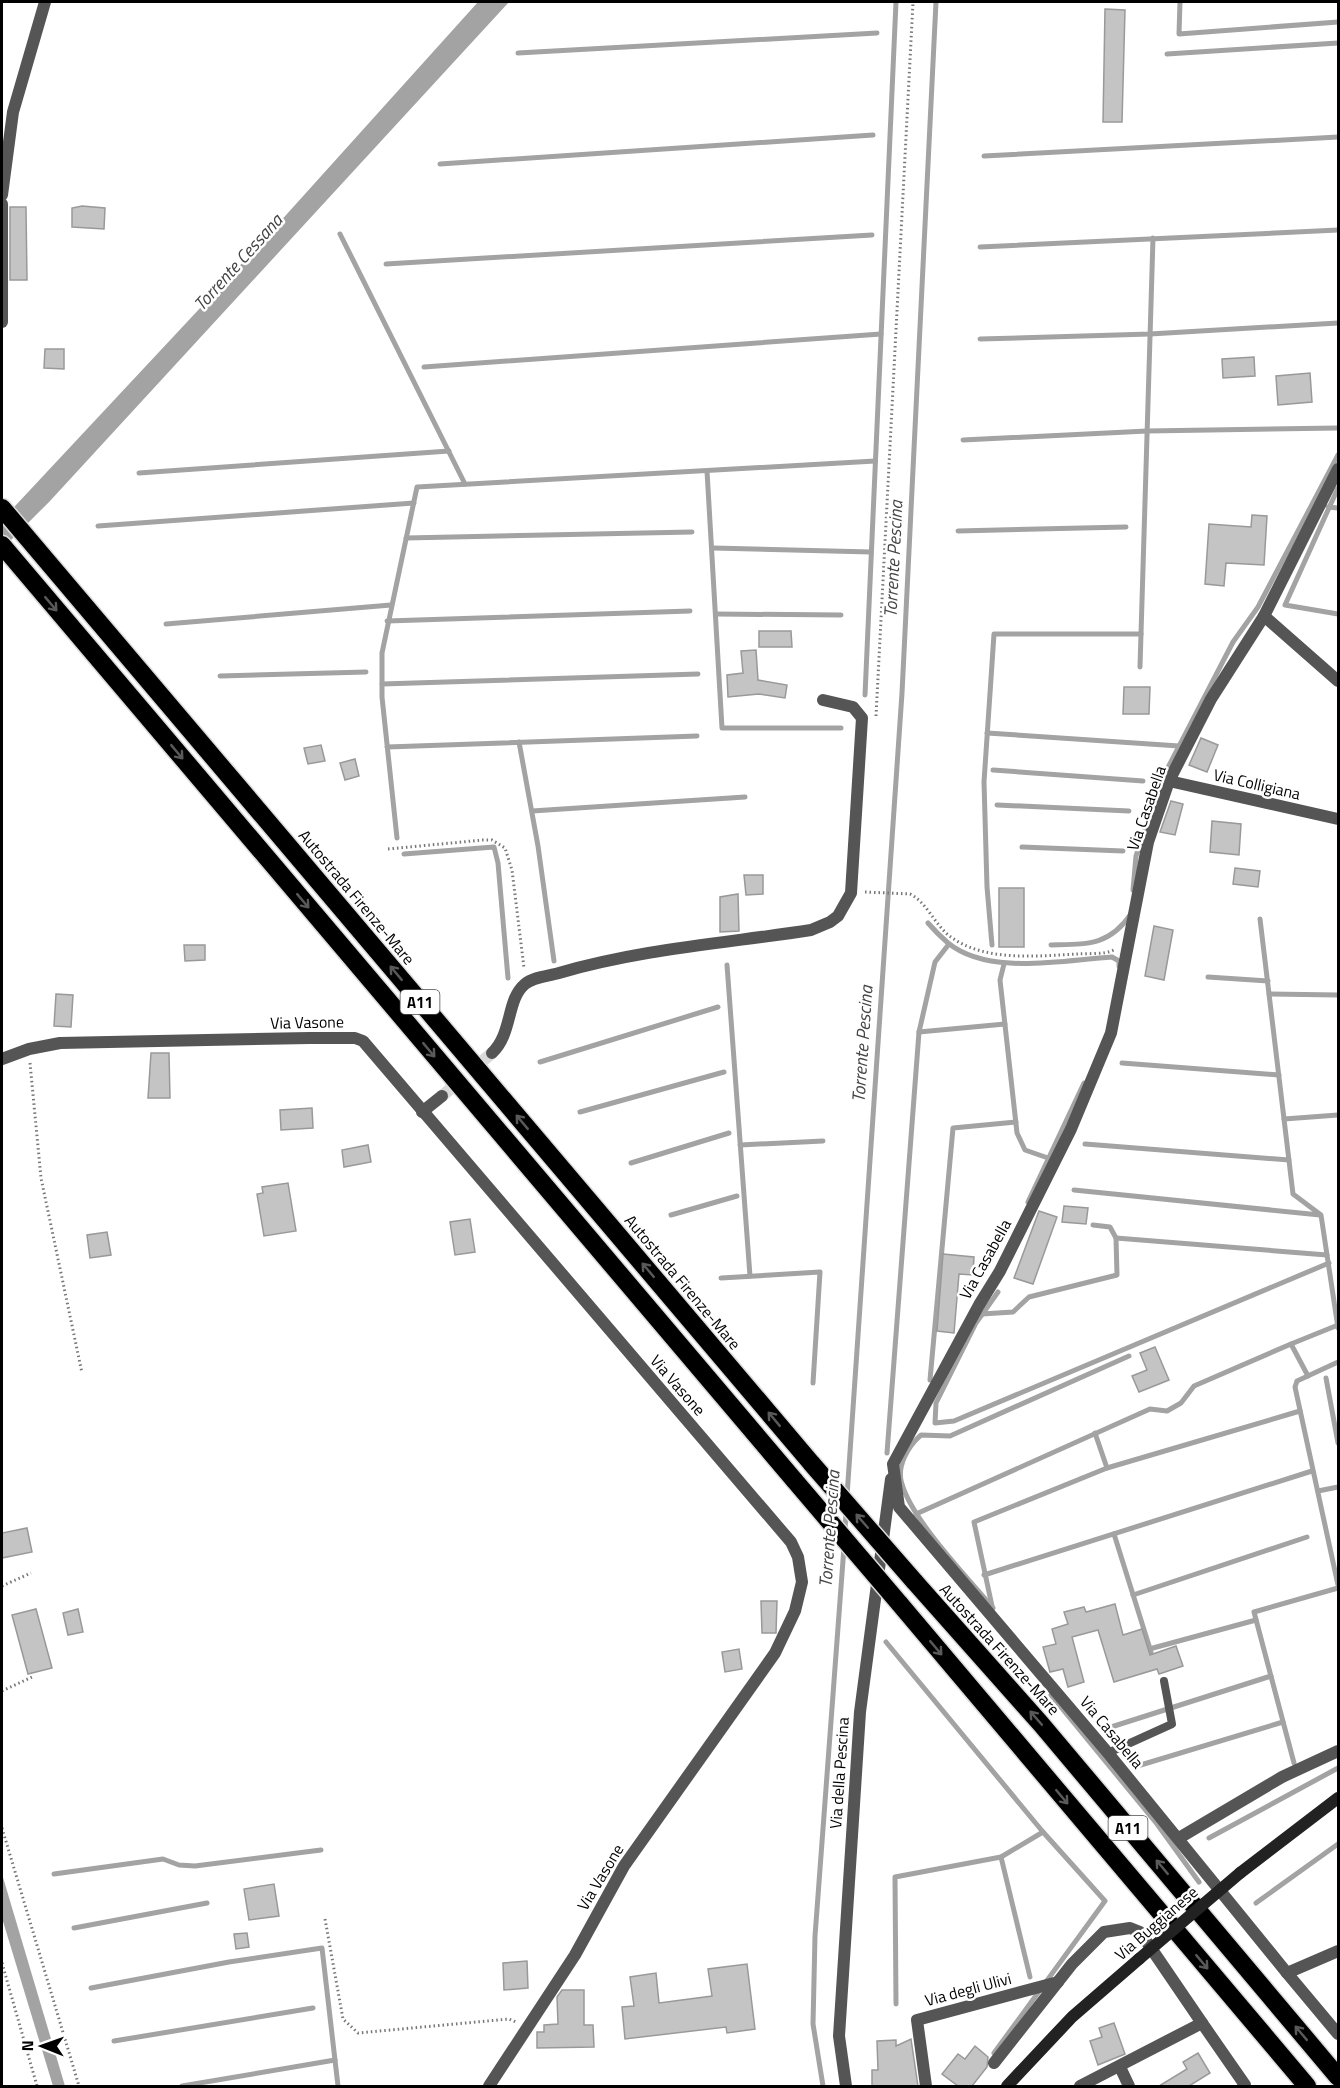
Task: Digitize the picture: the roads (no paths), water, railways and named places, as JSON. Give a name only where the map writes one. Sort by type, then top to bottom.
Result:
[{"type":"highway","name":"Autostrada Firenze-Mare","points":[[3,510],[812,1464],[1041,1724],[1338,2077]]},
{"type":"highway","name":"A11","points":[[7,552],[1307,2086]]},
{"type":"main road","name":"Via Buggianese","points":[[1007,2086],[1072,2017],[1240,1873],[1338,1798]]},
{"type":"street","points":[[2,195],[14,112],[45,2]]},
{"type":"street","points":[[2,204],[2,322]]},
{"type":"street","name":"Via Casabella","points":[[1338,469],[1264,616],[1211,699],[1169,781],[1148,843],[1111,1033],[1071,1129],[1000,1271],[979,1305],[893,1464],[899,1507],[1179,1838],[1338,2034]]},
{"type":"street","points":[[1264,616],[1338,681]]},
{"type":"street","points":[[492,1053],[501,1044],[518,991],[526,982],[645,953],[811,930],[838,916],[852,887],[862,718],[853,707],[823,700]]},
{"type":"street","name":"Via Colligiana","points":[[1169,781],[1338,819]]},
{"type":"street","name":"Via Vasone","points":[[2,1059],[29,1049],[60,1043],[355,1038],[373,1052],[791,1542],[801,1568],[802,1582],[795,1611],[775,1653],[624,1866],[575,1954],[489,2086]]},
{"type":"street","points":[[422,1112],[442,1096]]},
{"type":"street","name":"Via della Pescina","points":[[846,2086],[839,2036],[860,1712],[893,1464]]},
{"type":"street","points":[[1179,1838],[1282,1777],[1338,1751]]},
{"type":"street","points":[[994,2063],[1058,1982],[1104,1932],[1130,1928],[1140,1932],[1245,2086]]},
{"type":"street","points":[[1287,1973],[1338,1951]]},
{"type":"street","name":"Via degli Ulivi","points":[[926,2086],[917,2020],[1058,1982]]},
{"type":"street","points":[[1080,2086],[1202,2023]]},
{"type":"street","points":[[1120,2067],[1129,2086]]},
{"type":"lane","points":[[1108,1753],[1172,1724],[1164,1681]]},
{"type":"waterway","points":[[865,695],[896,2]]},
{"type":"waterway","name":"Torrente Pescina","points":[[847,1496],[902,693],[936,2]]},
{"type":"waterway","points":[[1180,2],[1179,34],[1338,22]]},
{"type":"waterway","points":[[518,53],[877,33]]},
{"type":"waterway","points":[[1167,54],[1338,43]]},
{"type":"waterway","points":[[440,164],[873,135]]},
{"type":"waterway","points":[[984,156],[1338,137]]},
{"type":"waterway","points":[[980,247],[1338,230]]},
{"type":"waterway","points":[[340,234],[465,484]]},
{"type":"waterway","points":[[386,264],[872,235]]},
{"type":"waterway","points":[[1140,667],[1153,238]]},
{"type":"waterway","points":[[980,339],[1150,334],[1338,323]]},
{"type":"waterway","points":[[424,367],[881,334]]},
{"type":"waterway","points":[[963,440],[1147,431],[1338,428]]},
{"type":"waterway","points":[[139,473],[449,451]]},
{"type":"waterway","points":[[1133,890],[1136,856],[1161,781],[1233,642],[1258,607],[1338,455]]},
{"type":"waterway","points":[[397,838],[382,697],[382,653],[417,487],[875,461]]},
{"type":"waterway","points":[[707,471],[722,728],[841,728]]},
{"type":"waterway","points":[[1338,488],[1285,605],[1338,614]]},
{"type":"waterway","points":[[98,526],[414,503]]},
{"type":"waterway","points":[[1328,507],[1338,508]]},
{"type":"waterway","points":[[958,531],[1126,527]]},
{"type":"waterway","points":[[406,538],[692,532]]},
{"type":"waterway","points":[[713,548],[871,552]]},
{"type":"waterway","points":[[166,624],[391,605]]},
{"type":"waterway","points":[[387,621],[690,611]]},
{"type":"waterway","points":[[716,614],[841,615]]},
{"type":"waterway","points":[[992,945],[987,887],[984,782],[994,634],[1141,634]]},
{"type":"waterway","points":[[220,676],[366,672]]},
{"type":"waterway","points":[[382,684],[698,674]]},
{"type":"waterway","points":[[987,733],[1179,746]]},
{"type":"waterway","points":[[387,747],[697,736]]},
{"type":"waterway","points":[[519,742],[538,846],[554,961]]},
{"type":"waterway","points":[[993,770],[1143,781]]},
{"type":"waterway","points":[[532,811],[745,797]]},
{"type":"waterway","points":[[997,805],[1129,811]]},
{"type":"waterway","points":[[404,854],[494,847],[498,863],[508,978]]},
{"type":"waterway","points":[[1022,847],[1123,851]]},
{"type":"waterway","points":[[1051,945],[1086,943],[1106,938],[1131,914]]},
{"type":"waterway","points":[[1260,919],[1293,1194],[1321,1215],[1338,1328]]},
{"type":"waterway","points":[[928,923],[948,943],[984,960],[1005,963],[1049,963],[1112,957],[1119,961],[1119,966]]},
{"type":"waterway","points":[[887,1453],[919,1032],[935,962],[949,944]]},
{"type":"waterway","points":[[1004,964],[1000,980],[1017,1133],[1025,1150],[1048,1158]]},
{"type":"waterway","points":[[727,965],[750,1276]]},
{"type":"waterway","points":[[1208,977],[1268,981]]},
{"type":"waterway","points":[[1269,994],[1338,995]]},
{"type":"waterway","points":[[540,1062],[718,1007]]},
{"type":"waterway","points":[[919,1032],[1005,1024]]},
{"type":"waterway","points":[[1122,1063],[1279,1075]]},
{"type":"waterway","points":[[580,1112],[724,1072]]},
{"type":"waterway","points":[[1028,1202],[1084,1083]]},
{"type":"waterway","points":[[1284,1119],[1338,1115]]},
{"type":"waterway","points":[[930,1380],[953,1128],[1016,1122]]},
{"type":"waterway","points":[[631,1163],[729,1133]]},
{"type":"waterway","points":[[740,1145],[823,1141]]},
{"type":"waterway","points":[[1085,1144],[1289,1160]]},
{"type":"waterway","points":[[1074,1190],[1320,1215]]},
{"type":"waterway","points":[[671,1215],[737,1196]]},
{"type":"waterway","points":[[982,1314],[1013,1312],[1029,1297],[1117,1275],[1116,1238],[1110,1227],[1093,1225]]},
{"type":"waterway","points":[[1116,1238],[1327,1255]]},
{"type":"waterway","points":[[998,1292],[976,1323],[936,1403],[935,1423],[954,1421],[1329,1263]]},
{"type":"waterway","points":[[721,1278],[820,1272],[813,1383]]},
{"type":"waterway","points":[[1308,1376],[1291,1344],[1338,1325]]},
{"type":"waterway","points":[[916,1514],[1150,1409],[1167,1411],[1181,1403],[1194,1386],[1291,1344]]},
{"type":"waterway","points":[[993,1608],[928,1531],[917,1514],[902,1484],[901,1471],[904,1457],[921,1435],[950,1436],[1129,1356]]},
{"type":"waterway","points":[[1338,1362],[1297,1381],[1295,1387],[1338,1585]]},
{"type":"waterway","points":[[1326,1378],[1338,1443]]},
{"type":"waterway","points":[[992,1606],[974,1522],[1107,1468],[1300,1411]]},
{"type":"waterway","points":[[1095,1433],[1107,1468]]},
{"type":"waterway","points":[[984,1575],[1312,1471]]},
{"type":"waterway","points":[[1318,1491],[1338,1487]]},
{"type":"waterway","name":"Torrente Pescina","points":[[845,1532],[846,1511]]},
{"type":"waterway","points":[[1114,1534],[1151,1652]]},
{"type":"waterway","points":[[1133,1595],[1307,1537]]},
{"type":"waterway","name":"Torrente Pescina","points":[[823,2086],[813,2024],[815,1936],[844,1547]]},
{"type":"waterway","points":[[1294,1763],[1254,1612],[1338,1588]]},
{"type":"waterway","points":[[1153,1648],[1256,1620]]},
{"type":"waterway","points":[[886,1642],[1043,1832],[1105,1901],[994,2053]]},
{"type":"waterway","points":[[1108,1728],[1271,1676]]},
{"type":"waterway","points":[[1051,1695],[1157,1824],[1199,1882]]},
{"type":"waterway","points":[[1134,1767],[1283,1722]]},
{"type":"waterway","points":[[1209,1838],[1338,1768]]},
{"type":"waterway","points":[[896,2004],[895,1877],[1001,1857],[1043,1832]]},
{"type":"waterway","points":[[1256,1903],[1338,1844]]},
{"type":"waterway","points":[[54,1874],[163,1859],[179,1865],[195,1866],[321,1850]]},
{"type":"waterway","points":[[1001,1857],[1030,1977]]},
{"type":"waterway","points":[[74,1928],[207,1903]]},
{"type":"waterway","points":[[91,1988],[229,1962],[322,1948],[338,2086]]},
{"type":"waterway","points":[[114,2041],[313,2008]]},
{"type":"waterway","points":[[182,2086],[335,2060]]},
{"type":"tunnel","points":[[442,1096],[492,1053]]},
{"type":"water label","name":"Torrente Cessana","points":[[238,262]]}]
